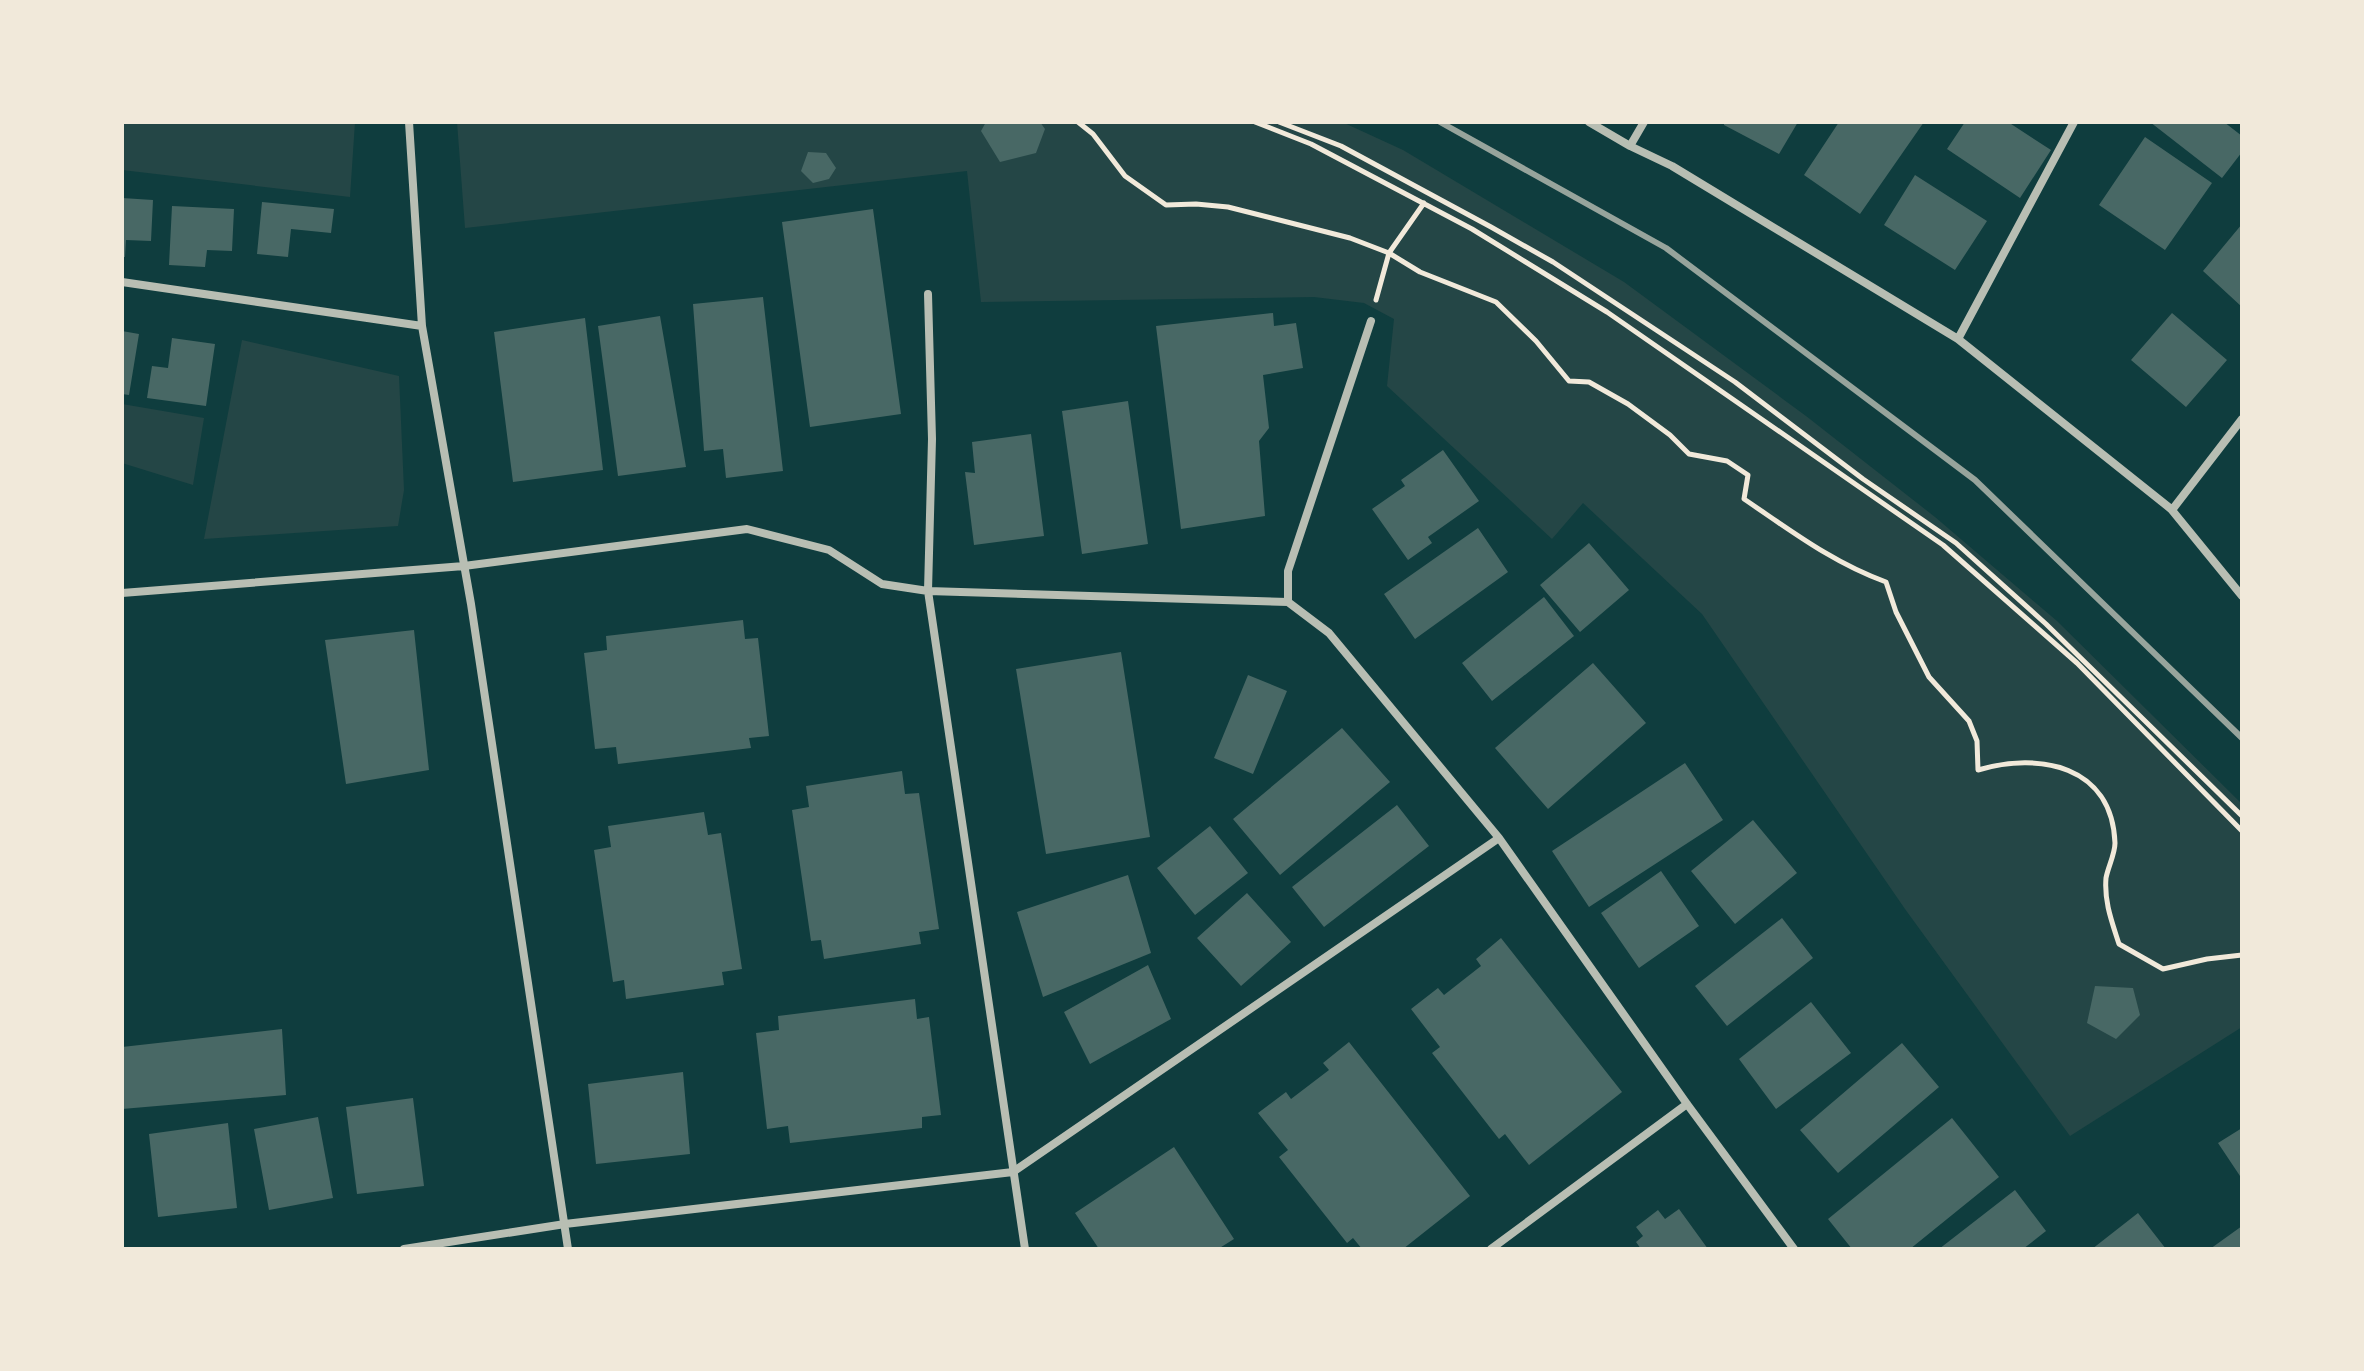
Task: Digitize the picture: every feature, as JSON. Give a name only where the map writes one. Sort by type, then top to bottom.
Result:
[{"type":"street","points":[[409,122],[422,326],[464,566],[568,1249]]},
{"type":"street","points":[[1589,122],[1672,166],[1958,339],[2172,510],[2242,596]]},
{"type":"street","points":[[1630,146],[1644,122]]},
{"type":"street","points":[[1958,339],[2074,122]]},
{"type":"street","points":[[122,282],[422,326]]},
{"type":"street","points":[[928,294],[932,439],[928,591],[1025,1249]]},
{"type":"street","points":[[1288,602],[1288,571],[1371,321]]},
{"type":"street","points":[[2172,510],[2242,419]]},
{"type":"street","points":[[122,593],[464,566],[747,529],[829,550],[882,584],[928,591],[1288,602],[1329,633],[1499,838],[1794,1249]]},
{"type":"street","points":[[404,1249],[565,1224],[1013,1172],[1499,838]]},
{"type":"street","points":[[1491,1249],[1687,1104]]},
{"type":"path","points":[[1078,122],[1093,134],[1125,176],[1166,205],[1228,207],[1350,238],[1389,253],[1420,272],[1496,302],[1536,341],[1569,381],[1589,382],[1628,404],[1670,435],[1689,454],[1727,461],[1748,475],[1744,499],[1826,555],[1886,582],[1896,612],[1929,677],[1969,721],[1977,741],[1978,770],[2002,763],[2039,763],[2080,774],[2107,801],[2115,844],[2107,876],[2106,901],[2119,944],[2163,969],[2242,955]]},
{"type":"path","points":[[1255,122],[1311,144],[1424,203],[1607,312],[1943,545],[2077,663],[2242,831]]},
{"type":"path","points":[[1279,122],[1341,146],[1553,262],[1735,382],[1863,479],[1956,543],[2046,624],[2242,816]]},
{"type":"path","points":[[1371,321],[1389,253],[1424,203]]},
{"type":"shaded area","points":[[122,122],[355,122],[350,197],[122,170]]},
{"type":"shaded area","points":[[457,122],[1342,122],[1403,150],[1624,282],[1806,416],[1935,517],[2057,621],[2242,804],[2242,1027],[2070,1136],[1905,909],[1702,614],[1583,503],[1552,539],[1387,386],[1394,319],[1364,303],[1314,297],[981,302],[967,171],[465,228]]},
{"type":"shaded area","points":[[242,340],[399,376],[404,490],[398,526],[204,539]]},
{"type":"shaded area","points":[[122,404],[204,418],[193,485],[122,463]]},
{"type":"building","points":[[986,122],[1040,122],[1045,129],[1036,153],[1000,162],[981,131]]},
{"type":"building","points":[[1724,122],[1798,122],[1779,154],[1724,125]]},
{"type":"building","points":[[1839,122],[1924,122],[1860,214],[1804,175]]},
{"type":"building","points":[[1965,122],[2008,122],[2051,150],[2020,198],[1947,149]]},
{"type":"building","points":[[2150,122],[2224,122],[2242,136],[2242,152],[2222,178]]},
{"type":"building","points":[[2145,137],[2212,183],[2165,250],[2099,205]]},
{"type":"building","points":[[808,152],[826,153],[836,168],[829,179],[813,183],[801,171]]},
{"type":"building","points":[[1915,175],[1987,221],[1955,270],[1884,225]]},
{"type":"building","points":[[122,198],[153,200],[151,241],[126,240],[125,257],[122,257]]},
{"type":"building","points":[[262,202],[334,209],[331,233],[291,229],[288,257],[257,254]]},
{"type":"building","points":[[172,206],[234,209],[232,251],[207,250],[205,267],[169,265]]},
{"type":"building","points":[[873,209],[901,414],[810,427],[782,222]]},
{"type":"building","points":[[2242,224],[2242,307],[2203,271]]},
{"type":"building","points":[[763,297],[783,471],[726,478],[723,449],[704,451],[693,304]]},
{"type":"building","points":[[1273,313],[1274,326],[1296,323],[1303,368],[1263,375],[1269,428],[1259,441],[1265,516],[1181,529],[1156,326]]},
{"type":"building","points":[[2172,313],[2227,360],[2186,407],[2131,360]]},
{"type":"building","points":[[660,316],[686,467],[618,476],[598,326]]},
{"type":"building","points":[[585,318],[603,470],[513,482],[494,332]]},
{"type":"building","points":[[122,331],[139,334],[129,395],[122,394]]},
{"type":"building","points":[[172,338],[215,344],[206,406],[147,398],[152,366],[168,368]]},
{"type":"building","points":[[1128,401],[1148,544],[1082,554],[1062,411]]},
{"type":"building","points":[[1031,434],[1044,536],[974,545],[965,472],[975,473],[972,442]]},
{"type":"building","points":[[1443,450],[1479,501],[1428,537],[1432,543],[1408,560],[1372,509],[1405,486],[1401,480]]},
{"type":"building","points":[[1478,528],[1508,572],[1415,639],[1384,594]]},
{"type":"building","points":[[1589,543],[1629,590],[1580,632],[1540,585]]},
{"type":"building","points":[[1544,597],[1574,636],[1492,701],[1462,663]]},
{"type":"building","points":[[743,620],[745,639],[758,638],[769,736],[749,738],[751,748],[618,764],[616,747],[595,749],[584,653],[607,650],[606,636]]},
{"type":"building","points":[[414,630],[429,770],[346,784],[325,640]]},
{"type":"building","points":[[1121,652],[1150,837],[1046,854],[1016,669]]},
{"type":"building","points":[[1593,663],[1646,723],[1548,809],[1495,748]]},
{"type":"building","points":[[1248,675],[1287,691],[1253,774],[1214,758]]},
{"type":"building","points":[[1342,728],[1390,782],[1280,875],[1233,819]]},
{"type":"building","points":[[1685,763],[1723,820],[1589,907],[1552,851]]},
{"type":"building","points":[[902,771],[905,794],[919,793],[939,929],[919,932],[921,944],[824,959],[821,940],[811,941],[792,810],[809,807],[806,786]]},
{"type":"building","points":[[1397,805],[1429,846],[1324,927],[1292,887]]},
{"type":"building","points":[[704,812],[708,835],[721,833],[742,969],[722,972],[724,985],[626,999],[624,980],[613,982],[594,850],[611,847],[608,826]]},
{"type":"building","points":[[1753,820],[1797,873],[1735,924],[1691,871]]},
{"type":"building","points":[[1210,826],[1248,873],[1195,915],[1157,868]]},
{"type":"building","points":[[1661,871],[1699,926],[1639,968],[1601,913]]},
{"type":"building","points":[[1128,875],[1151,953],[1043,997],[1017,912]]},
{"type":"building","points":[[1247,893],[1291,942],[1241,986],[1197,938]]},
{"type":"building","points":[[1782,918],[1813,958],[1727,1026],[1695,986]]},
{"type":"building","points":[[1501,938],[1622,1092],[1529,1165],[1505,1134],[1499,1139],[1432,1053],[1440,1047],[1411,1009],[1438,988],[1444,995],[1481,966],[1476,959]]},
{"type":"building","points":[[1148,965],[1171,1019],[1090,1064],[1064,1012]]},
{"type":"building","points":[[2095,986],[2133,988],[2140,1015],[2116,1039],[2087,1023]]},
{"type":"building","points":[[915,999],[917,1019],[929,1017],[941,1115],[922,1117],[922,1128],[790,1143],[788,1126],[767,1129],[756,1033],[779,1030],[778,1016]]},
{"type":"building","points":[[1811,1002],[1851,1053],[1776,1109],[1739,1059]]},
{"type":"building","points":[[282,1029],[286,1095],[122,1109],[122,1047]]},
{"type":"building","points":[[1349,1042],[1470,1196],[1403,1249],[1362,1249],[1353,1238],[1347,1243],[1279,1157],[1288,1150],[1258,1113],[1286,1092],[1291,1099],[1329,1070],[1323,1063]]},
{"type":"building","points":[[1902,1043],[1939,1087],[1838,1173],[1800,1130]]},
{"type":"building","points":[[683,1072],[690,1154],[596,1164],[588,1084]]},
{"type":"building","points":[[413,1098],[424,1186],[357,1194],[346,1107]]},
{"type":"building","points":[[318,1117],[333,1198],[269,1210],[254,1129]]},
{"type":"building","points":[[1952,1118],[1999,1177],[1910,1249],[1852,1249],[1828,1219]]},
{"type":"building","points":[[228,1123],[237,1208],[158,1217],[149,1134]]},
{"type":"building","points":[[2242,1128],[2242,1179],[2218,1143]]},
{"type":"building","points":[[1174,1147],[1234,1239],[1218,1249],[1099,1249],[1075,1213]]},
{"type":"building","points":[[2015,1190],[2046,1231],[2023,1249],[1939,1249]]},
{"type":"building","points":[[1679,1209],[1708,1249],[1641,1249],[1636,1242],[1643,1236],[1636,1227],[1658,1210],[1665,1219]]},
{"type":"building","points":[[2138,1213],[2166,1249],[2092,1249]]},
{"type":"building","points":[[2242,1226],[2242,1249],[2210,1249]]},
{"type":"railway","points":[[1440,122],[1666,248],[1975,480],[2242,738]]}]
